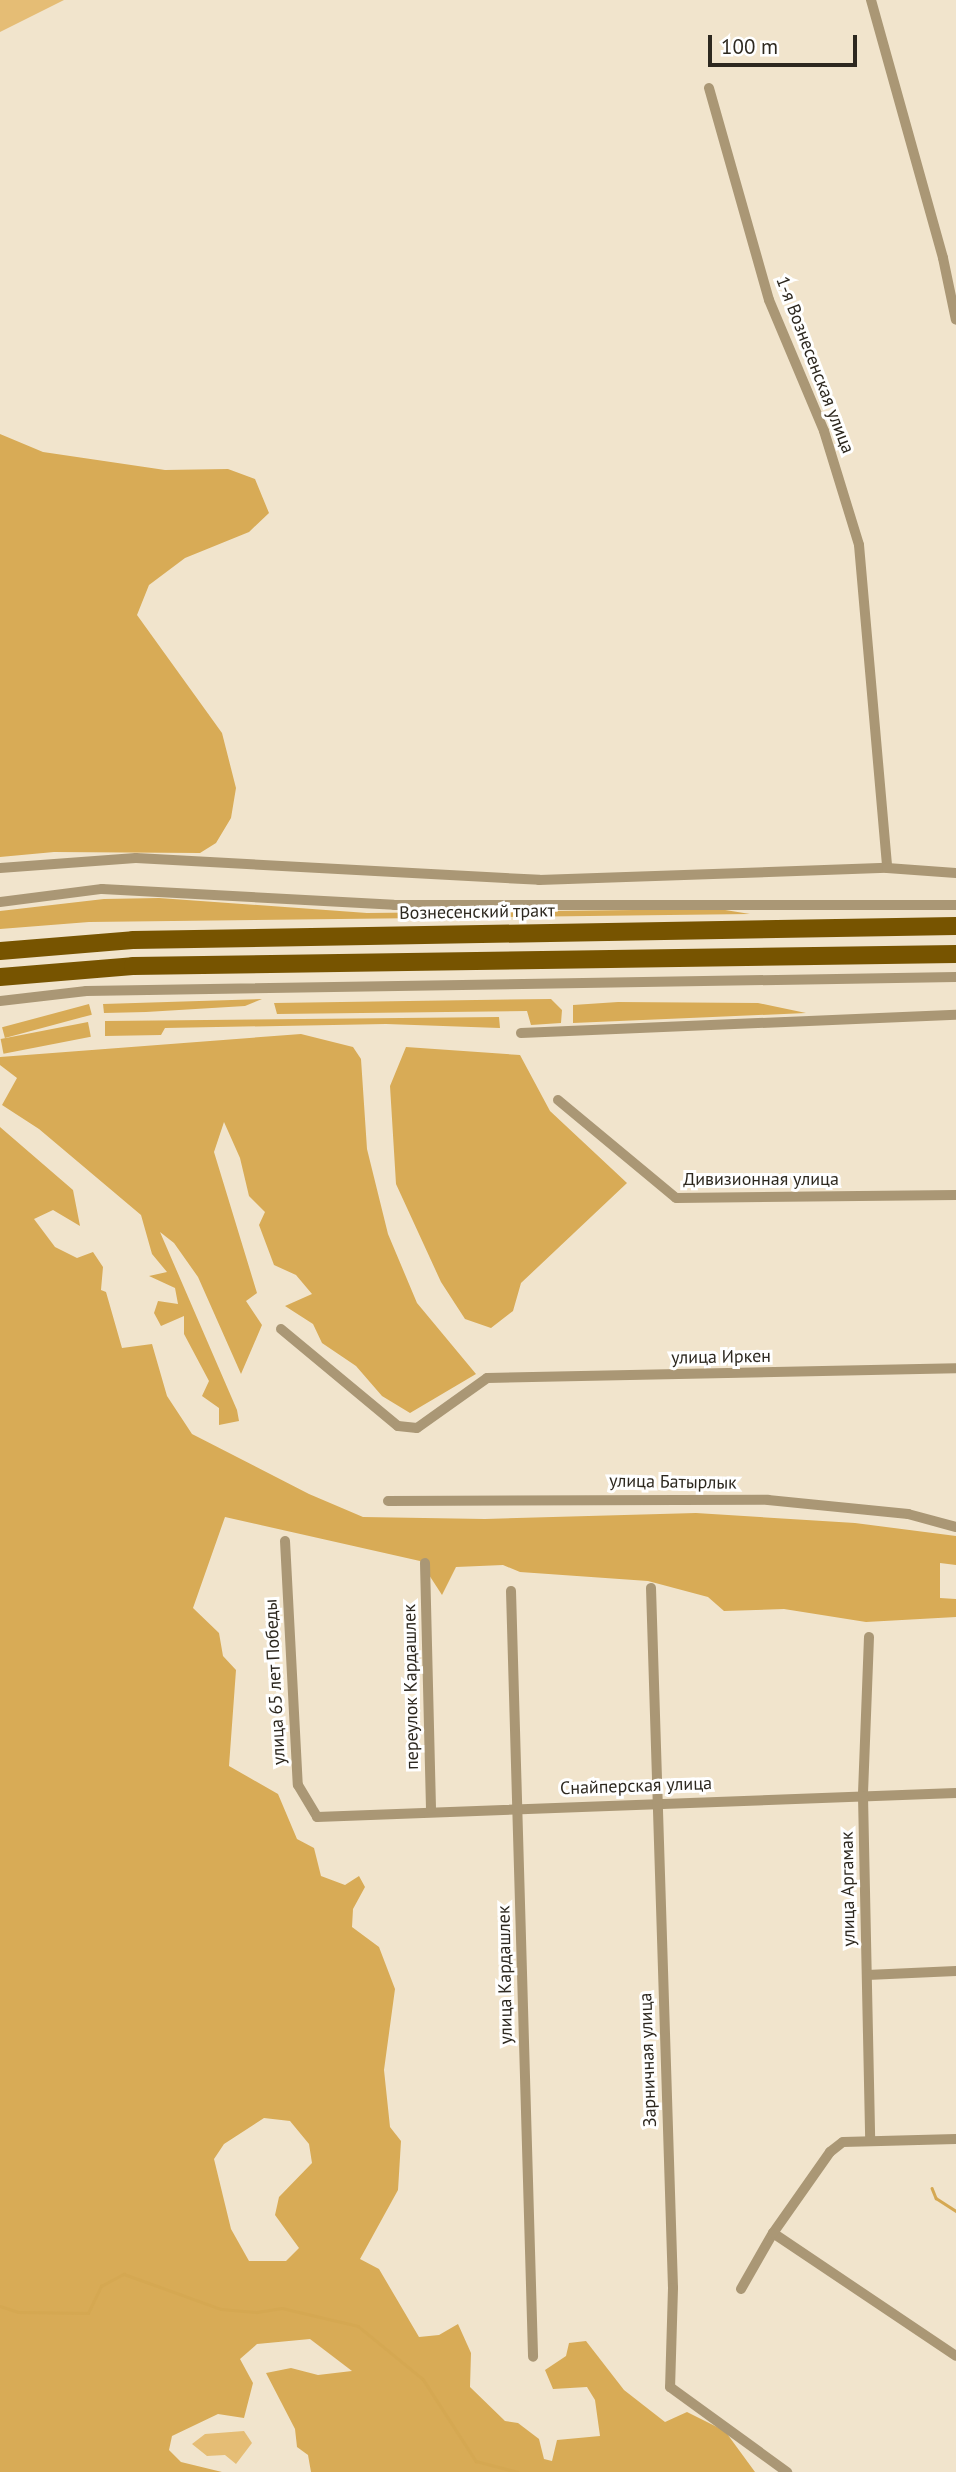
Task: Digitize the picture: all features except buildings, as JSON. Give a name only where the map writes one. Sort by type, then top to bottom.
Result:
[{"type":"main road","name":"Вознесенский тракт","points":[[0,951],[132,940],[956,926]]},
{"type":"main road","points":[[0,976],[133,966],[956,954]]},
{"type":"street","points":[[871,0],[943,258],[956,320]]},
{"type":"street","name":"1-я Вознесенская улица","points":[[709,88],[769,300],[824,431],[859,545],[887,868]]},
{"type":"street","points":[[943,258],[956,254]]},
{"type":"street","points":[[0,868],[136,858],[539,880],[887,868],[956,873]]},
{"type":"street","points":[[0,902],[102,889],[394,905],[956,905]]},
{"type":"street","points":[[0,1001],[86,991],[155,989],[956,977]]},
{"type":"street","points":[[521,1033],[862,1016],[956,1015]]},
{"type":"street","name":"Дивизионная улица","points":[[558,1100],[676,1198],[956,1195]]},
{"type":"street","name":"улица Иркен","points":[[281,1329],[398,1426],[417,1428],[436,1419],[487,1378],[956,1368]]},
{"type":"street","name":"улица Батырлык","points":[[388,1501],[768,1500],[908,1514],[956,1527]]},
{"type":"street","name":"улица 65 лет Победы","points":[[285,1541],[298,1785],[317,1816]]},
{"type":"street","name":"переулок Кардашлек","points":[[425,1563],[431,1809]]},
{"type":"street","name":"Зарничная улица","points":[[652,1588],[657,1662],[656,1803],[673,2288],[670,2387],[787,2472]]},
{"type":"street","name":"улица Кардашлек","points":[[511,1591],[533,2357]]},
{"type":"street","name":"улица Аргамак","points":[[869,1637],[863,1796],[870,2140]]},
{"type":"street","name":"Снайперская улица","points":[[317,1816],[431,1809],[956,1793]]},
{"type":"street","points":[[867,1975],[956,1971]]},
{"type":"street","points":[[741,2289],[773,2233],[830,2152],[843,2142],[956,2139]]},
{"type":"street","points":[[773,2233],[956,2356]]},
{"type":"shaded area","points":[[0,0],[64,0],[0,32]]},
{"type":"shaded area","points":[[0,434],[43,452],[165,470],[228,469],[255,479],[269,513],[249,532],[185,558],[149,585],[137,615],[222,733],[236,788],[231,818],[216,843],[200,853],[54,852],[0,857]]},
{"type":"shaded area","points":[[159,898],[367,913],[719,909],[750,914],[89,922],[0,929],[0,911],[104,899]]},
{"type":"shaded area","points":[[262,999],[245,1006],[146,1012],[104,1013],[103,1004]]},
{"type":"shaded area","points":[[551,999],[562,1010],[561,1023],[531,1025],[527,1011],[277,1014],[274,1003]]},
{"type":"shaded area","points":[[618,1002],[758,1003],[806,1013],[573,1023],[573,1005]]},
{"type":"shaded area","points":[[89,1004],[92,1015],[5,1038],[2,1027]]},
{"type":"shaded area","points":[[499,1017],[500,1028],[386,1024],[165,1028],[161,1035],[105,1036],[105,1021]]},
{"type":"shaded area","points":[[88,1022],[91,1037],[3,1054],[1,1039]]},
{"type":"shaded area","points":[[301,1034],[353,1047],[361,1059],[367,1149],[388,1234],[417,1303],[476,1374],[410,1413],[382,1396],[356,1366],[322,1343],[313,1324],[285,1306],[312,1294],[296,1275],[274,1265],[259,1225],[265,1212],[249,1196],[240,1158],[224,1122],[214,1152],[257,1293],[246,1301],[262,1325],[241,1374],[198,1277],[174,1243],[160,1232],[237,1410],[239,1421],[219,1425],[219,1408],[202,1396],[209,1381],[184,1334],[184,1316],[161,1326],[154,1313],[158,1301],[178,1304],[175,1288],[149,1276],[167,1272],[152,1254],[141,1215],[39,1129],[2,1105],[17,1078],[0,1065],[0,1057]]},
{"type":"shaded area","points":[[406,1047],[520,1055],[550,1111],[627,1183],[521,1283],[513,1311],[491,1328],[465,1319],[441,1282],[396,1184],[390,1086]]},
{"type":"shaded area","points":[[0,1127],[73,1190],[80,1226],[53,1210],[34,1219],[55,1247],[77,1258],[93,1252],[103,1267],[101,1290],[106,1292],[122,1348],[152,1344],[167,1396],[192,1434],[309,1494],[363,1517],[485,1519],[696,1513],[855,1523],[956,1536],[956,1565],[940,1563],[940,1598],[956,1599],[956,1617],[866,1622],[784,1609],[724,1611],[708,1597],[648,1581],[520,1572],[503,1565],[456,1567],[442,1595],[420,1561],[225,1517],[193,1608],[219,1633],[223,1656],[236,1670],[229,1766],[278,1794],[297,1839],[314,1848],[321,1876],[345,1885],[359,1876],[365,1887],[353,1909],[352,1927],[379,1947],[395,1989],[384,2070],[390,2127],[401,2141],[398,2190],[360,2259],[379,2269],[419,2337],[439,2335],[458,2324],[471,2353],[470,2387],[505,2421],[518,2423],[539,2439],[544,2459],[552,2461],[557,2440],[600,2436],[595,2400],[587,2387],[553,2389],[545,2370],[566,2356],[569,2343],[586,2341],[624,2390],[665,2422],[687,2412],[725,2431],[755,2472],[311,2472],[308,2455],[297,2447],[295,2429],[266,2373],[291,2368],[318,2375],[352,2371],[310,2339],[257,2344],[240,2359],[253,2383],[244,2418],[218,2414],[172,2436],[169,2450],[181,2462],[222,2472],[0,2472]],"holes":[[[264,2118],[290,2121],[309,2144],[312,2163],[279,2197],[275,2215],[299,2248],[286,2261],[249,2261],[231,2229],[214,2159],[224,2144]]]},
{"type":"shaded area","points":[[244,2431],[252,2443],[236,2464],[225,2455],[207,2456],[192,2444],[205,2434]]},
{"type":"waterway","points":[[932,2188],[936,2198],[956,2211]]},
{"type":"waterway","points":[[0,2306],[18,2312],[88,2313],[101,2286],[124,2274],[221,2309],[257,2312],[282,2308],[358,2326],[423,2379],[476,2461],[518,2472]]}]
